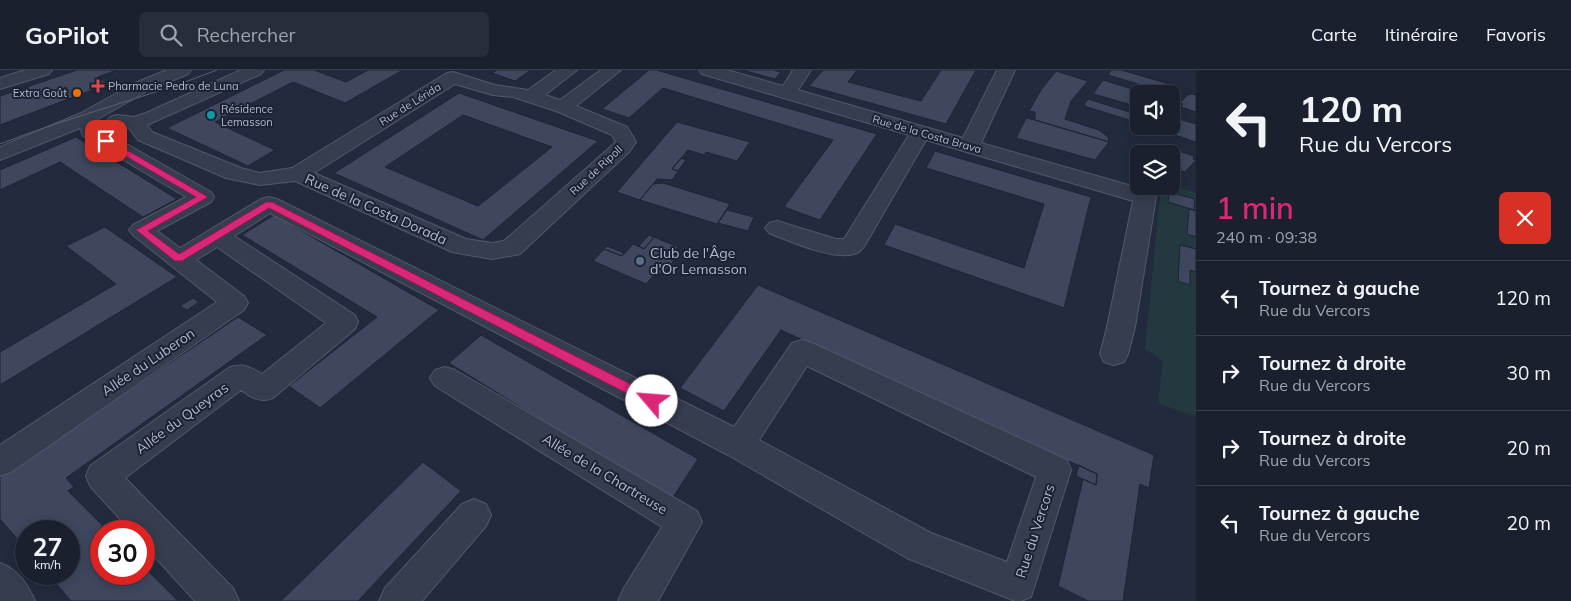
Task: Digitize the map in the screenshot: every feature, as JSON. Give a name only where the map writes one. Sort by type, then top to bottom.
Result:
[{"type":"street","points":[[0,84],[43,70]]},
{"type":"street","points":[[0,154],[88,118],[141,87],[182,70]]},
{"type":"street","points":[[88,118],[135,123],[153,117],[256,70]]},
{"type":"street","points":[[530,97],[568,70]]},
{"type":"street","points":[[563,107],[612,70]]},
{"type":"street","name":"Rue de la Costa Brava","points":[[708,70],[1146,197],[1114,354]]},
{"type":"street","points":[[787,93],[802,70]]},
{"type":"street","points":[[969,146],[1006,70]]},
{"type":"street","name":"Rue de Lérida","points":[[298,174],[458,74],[493,90],[515,92],[563,107]]},
{"type":"street","name":"Rue de Ripoll","points":[[511,248],[622,148],[626,142],[620,131],[563,107]]},
{"type":"street","points":[[88,118],[90,132],[203,197],[141,230],[179,259]]},
{"type":"street","name":"Rue de la Costa Dorada","points":[[135,123],[145,136],[242,175],[260,179],[298,174],[461,246],[492,251],[511,248]]},
{"type":"street","points":[[777,228],[836,247],[850,247],[857,240],[920,132]]},
{"type":"street","name":"Rue du Vercors","points":[[179,259],[269,204],[739,445],[920,546],[1018,584],[1055,470],[802,351],[739,445]]},
{"type":"street","name":"Allée du Queyras","points":[[216,235],[345,322],[263,390],[240,375],[102,476],[220,601]]},
{"type":"street","name":"Allée du Luberon","points":[[0,462],[236,303],[179,259]]},
{"type":"street","name":"Allée de la Chartreuse","points":[[445,378],[685,522],[637,601]]},
{"type":"street","points":[[398,601],[474,515]]},
{"type":"green space","points":[[1180,188],[1196,193],[1196,417],[1158,403],[1163,361],[1145,349],[1160,195],[1180,195]]},
{"type":"building","points":[[77,70],[117,70],[98,77],[108,84],[0,125],[0,96]]},
{"type":"building","name":"Résidence Lemasson","points":[[284,70],[314,70],[346,82],[368,70],[403,70],[345,103],[293,82],[215,122],[275,150],[248,166],[167,128]]},
{"type":"building","points":[[497,70],[531,70],[515,81],[492,73]]},
{"type":"building","points":[[649,70],[656,70],[877,134],[820,220],[784,207],[833,140],[663,88],[629,118],[602,109]]},
{"type":"building","points":[[742,70],[773,70],[781,72],[775,79]]},
{"type":"building","points":[[823,70],[857,70],[848,82],[921,101],[941,70],[976,70],[946,124],[809,86]]},
{"type":"building","points":[[1111,70],[1121,70],[1173,85],[1141,85],[1108,75]]},
{"type":"building","points":[[1056,71],[1088,81],[1071,101],[1065,119],[1099,130],[1108,137],[1109,142],[1035,120],[1035,112],[1029,111],[1041,90]]},
{"type":"building","points":[[1103,80],[1130,88],[1130,104],[1093,94]]},
{"type":"building","points":[[459,93],[598,141],[483,240],[334,173]],"holes":[[[463,115],[552,147],[478,206],[385,167]]]},
{"type":"building","points":[[1196,95],[1196,112],[1181,107],[1183,104],[1180,103],[1186,96]]},
{"type":"building","points":[[1088,99],[1130,112],[1130,120],[1087,107],[1084,104]]},
{"type":"building","points":[[1026,118],[1109,142],[1095,160],[1016,138]]},
{"type":"building","points":[[1180,119],[1196,124],[1196,142],[1175,135],[1180,135]]},
{"type":"building","points":[[677,122],[750,142],[737,161],[706,152],[704,155],[688,150],[672,169],[678,171],[672,180],[657,179],[640,200],[617,192]]},
{"type":"building","points":[[76,137],[177,199],[143,217],[60,162],[0,190],[0,170]]},
{"type":"building","points":[[935,151],[1091,197],[1064,308],[884,245],[895,224],[1024,268],[1044,204],[926,168]]},
{"type":"building","points":[[1180,151],[1194,156],[1193,159],[1196,160],[1185,172],[1180,170]]},
{"type":"building","points":[[681,158],[686,160],[678,171],[672,169]]},
{"type":"building","points":[[663,183],[730,204],[717,224],[640,200],[653,184]]},
{"type":"building","points":[[1169,195],[1180,195],[1195,199],[1194,210],[1168,202]]},
{"type":"building","points":[[1189,209],[1196,211],[1196,237],[1187,234]]},
{"type":"building","points":[[727,210],[754,217],[748,231],[718,223]]},
{"type":"building","points":[[274,215],[439,310],[320,408],[289,386],[377,317],[242,235]]},
{"type":"building","points":[[105,227],[177,277],[0,385],[0,352],[116,284],[66,246]]},
{"type":"building","points":[[649,235],[654,237],[644,249],[639,246]]},
{"type":"building","points":[[654,237],[678,247],[668,258],[674,261],[662,274],[657,272],[646,284],[593,261],[604,249],[622,256],[633,244],[644,249]]},
{"type":"building","points":[[1180,245],[1196,249],[1196,272],[1190,270],[1190,285],[1178,281]]},
{"type":"building","points":[[607,246],[624,253],[622,256],[604,249]]},
{"type":"building","points":[[758,285],[1154,455],[1149,488],[1140,484],[1123,601],[1088,601],[1058,586],[1083,479],[1096,485],[1097,474],[781,330],[724,411],[680,388]]},
{"type":"building","points":[[193,298],[199,302],[187,310],[180,306]]},
{"type":"building","points":[[238,317],[267,335],[66,478],[74,487],[68,491],[97,520],[90,520],[90,585],[155,585],[155,578],[178,601],[71,601],[57,585],[80,585],[80,520],[15,520],[15,536],[0,519],[0,477]]},
{"type":"building","points":[[481,335],[698,459],[671,500],[449,363]]},
{"type":"building","points":[[423,462],[461,491],[358,601],[281,601]]},
{"type":"building","points":[[1079,465],[1097,474],[1096,485],[1076,476]]},
{"type":"tram line","points":[[0,144],[217,70]]},
{"type":"place","name":"Pharmacie Pedro de Luna","points":[[98,86]]},
{"type":"place","name":"Extra Goût","points":[[77,93]]},
{"type":"place","name":"Résidence Lemasson","points":[[211,115]]},
{"type":"place","name":"Club de l'Âge d'Or Lemasson","points":[[640,261]]},
{"type":"route","points":[[106,141],[203,197],[141,230],[179,259],[192,249],[269,204],[652,401]]}]
